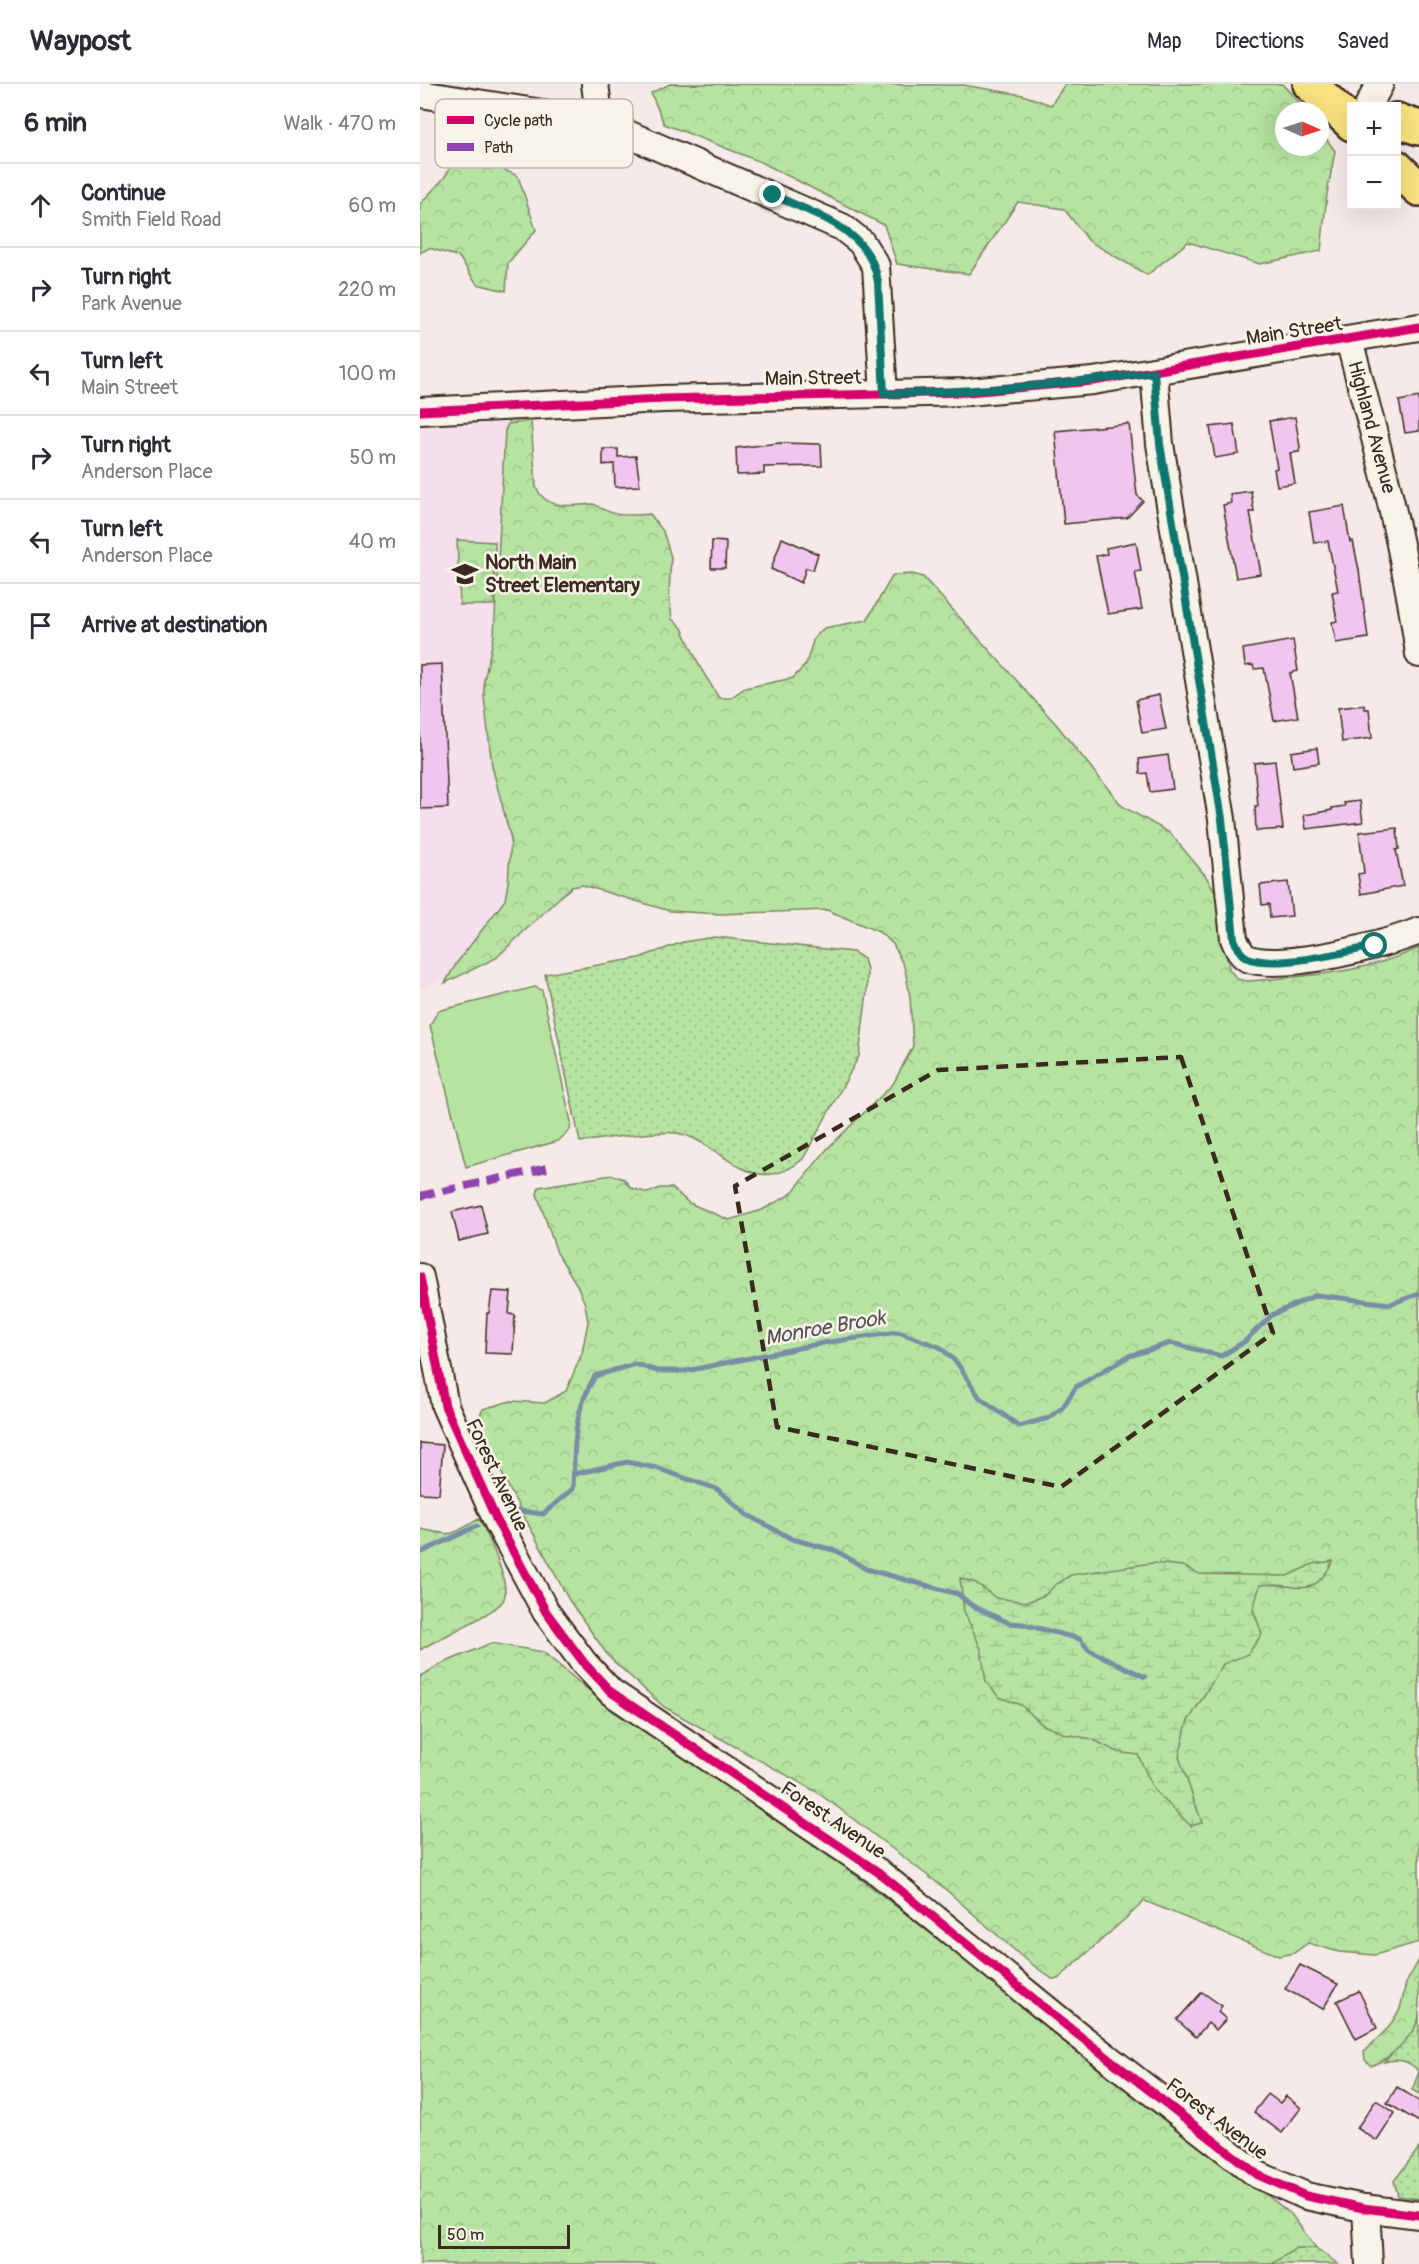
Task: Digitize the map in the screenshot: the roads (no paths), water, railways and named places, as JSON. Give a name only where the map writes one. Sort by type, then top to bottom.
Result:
[{"type":"main road","points":[[1310,84],[1347,118]]},
{"type":"main road","points":[[1317,84],[1357,102]]},
{"type":"main road","points":[[1401,122],[1419,128]]},
{"type":"main road","points":[[1401,172],[1419,189]]},
{"type":"street","points":[[595,84],[597,99]]},
{"type":"street","points":[[1369,102],[1380,84]]},
{"type":"street","points":[[420,94],[452,99]]},
{"type":"street","points":[[633,136],[842,227],[861,242],[876,266],[884,394]]},
{"type":"street","name":"Main Street","points":[[420,411],[663,399],[968,392],[1093,381],[1419,327]]},
{"type":"street","name":"Highland Avenue","points":[[1349,340],[1391,500],[1411,594],[1419,654]]},
{"type":"street","points":[[1154,372],[1160,444],[1222,819],[1234,939],[1240,952],[1249,959],[1272,961],[1304,958],[1375,946],[1419,931]]},
{"type":"street","name":"Forest Avenue","points":[[420,1277],[430,1380],[445,1406],[497,1521],[537,1598],[570,1646],[611,1692],[878,1872],[1072,2030],[1258,2175],[1306,2196],[1366,2208],[1419,2215]]},
{"type":"street","points":[[1366,2208],[1369,2264]]},
{"type":"waterway","name":"Monroe Brook","points":[[512,1510],[543,1514],[573,1489],[578,1417],[588,1390],[595,1376],[635,1364],[657,1371],[686,1371],[823,1343],[898,1332],[940,1347],[957,1363],[980,1398],[1019,1426],[1049,1418],[1063,1407],[1076,1387],[1129,1356],[1171,1343],[1221,1356],[1244,1342],[1272,1315],[1316,1295],[1390,1304],[1419,1294]]},
{"type":"waterway","points":[[574,1474],[627,1462],[656,1468],[717,1489],[746,1514],[792,1539],[837,1551],[866,1569],[958,1594],[971,1605],[1009,1623],[1022,1624],[1080,1639],[1089,1650],[1145,1677]]},
{"type":"waterway","name":"Monroe Brook","points":[[420,1553],[477,1526]]},
{"type":"place","name":"North Main Street Elementary","points":[[465,574]]}]
